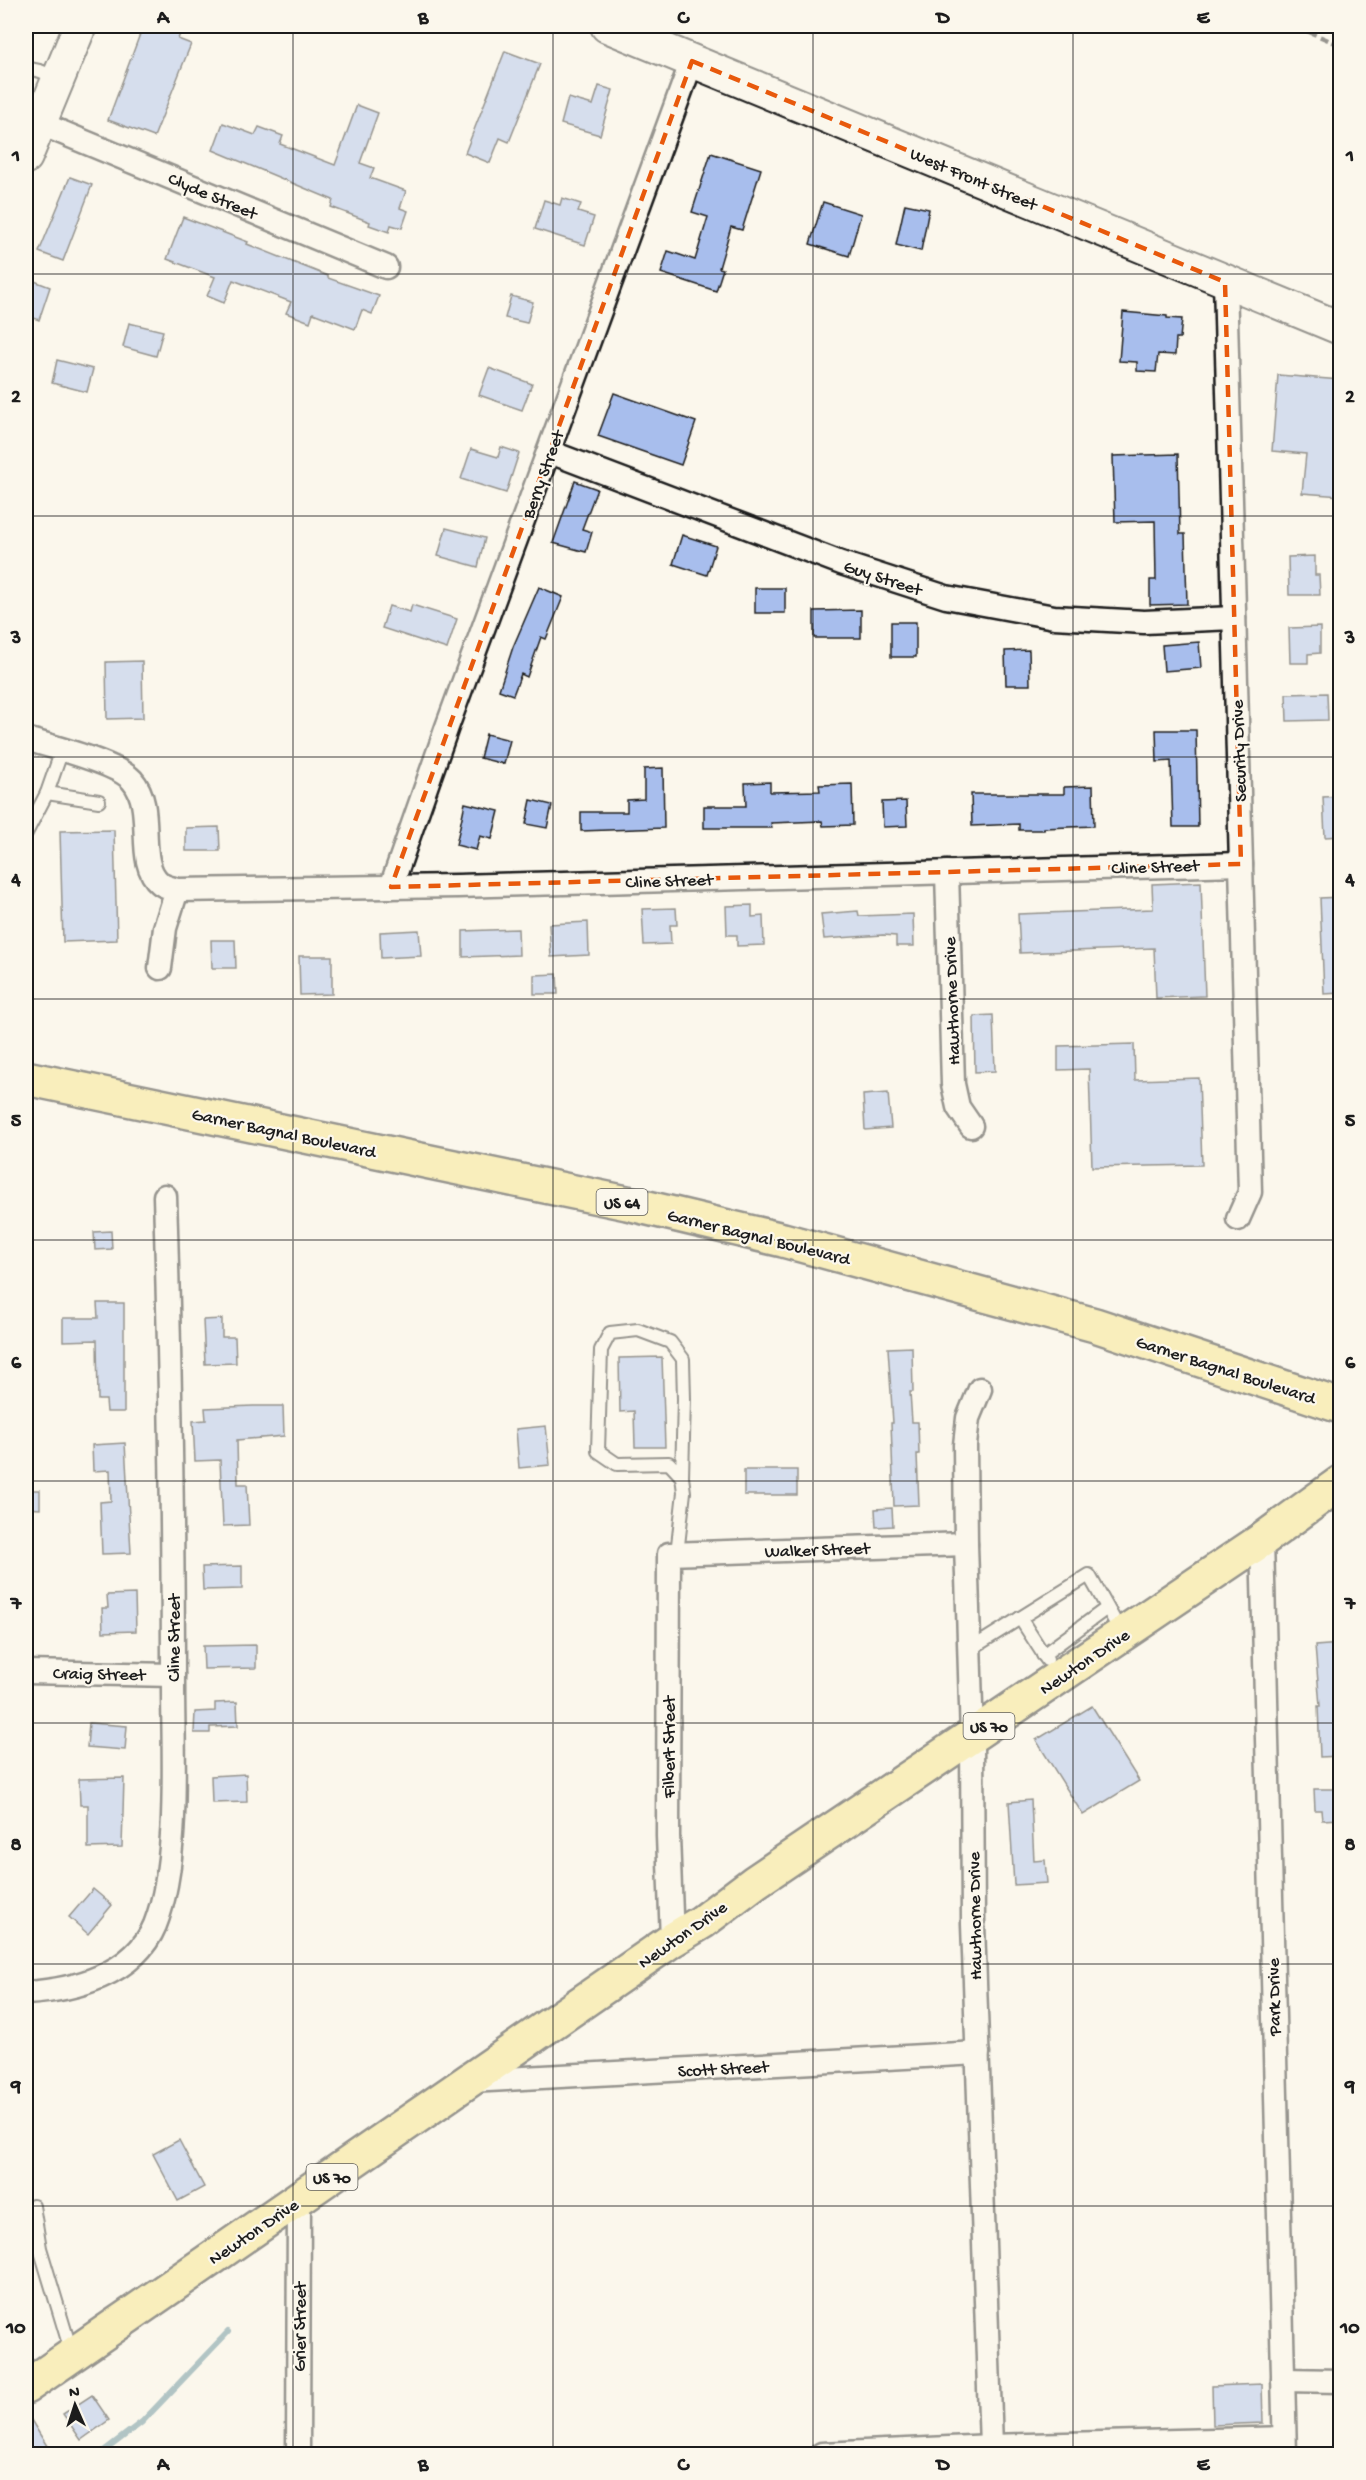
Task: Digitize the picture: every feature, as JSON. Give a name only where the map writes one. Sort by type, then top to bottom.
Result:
[{"type":"main road","points":[[26,157],[80,26]]},
{"type":"main road","name":"West Front Street","points":[[607,26],[1341,328]]},
{"type":"main road","name":"Garner Bagnal Boulevard","points":[[26,1077],[627,1203],[783,1240],[1095,1325],[1341,1406]]},
{"type":"main road","name":"Newton Drive","points":[[26,2387],[672,1940],[702,1922],[755,1882],[972,1738],[1051,1667],[1115,1622],[1262,1540],[1337,1487]]},
{"type":"street","name":"Berry Street","points":[[391,887],[447,727],[692,61]]},
{"type":"street","name":"Clyde Street","points":[[39,123],[386,267]]},
{"type":"street","name":"Security Drive","points":[[1225,282],[1250,1192],[1238,1218]]},
{"type":"street","name":"Guy Street","points":[[550,452],[841,563],[946,597],[1054,617],[1144,622],[1234,618]]},
{"type":"street","points":[[26,739],[100,762],[131,779],[143,797],[150,871],[161,884],[177,890],[165,928],[160,968]]},
{"type":"street","name":"Cline Street","points":[[177,890],[391,887],[1241,864]]},
{"type":"street","name":"Hawthorne Drive","points":[[947,872],[953,1084],[958,1107],[971,1126]]},
{"type":"street","name":"Cline Street","points":[[26,1993],[68,1988],[92,1981],[117,1967],[141,1948],[154,1925],[163,1897],[171,1847],[173,1675],[172,1435],[165,1196]]},
{"type":"street","name":"Hawthorne Drive","points":[[980,1389],[968,1418],[965,1445],[966,1544],[978,2053],[991,2446]]},
{"type":"street","name":"Park Drive","points":[[1262,1540],[1285,2446]]},
{"type":"street","name":"Walker Street","points":[[673,1554],[966,1544]]},
{"type":"street","name":"Filbert Street","points":[[672,1940],[668,1836],[673,1554]]},
{"type":"street","name":"Craig Street","points":[[26,1672],[173,1675]]},
{"type":"street","name":"Scott Street","points":[[469,2082],[978,2053]]},
{"type":"street","name":"Grier Street","points":[[298,2454],[299,2200]]},
{"type":"street","points":[[1283,2380],[1341,2381]]},
{"type":"street","points":[[822,2454],[991,2446],[1285,2446]]},
{"type":"lane","points":[[26,68],[40,70],[58,78]]},
{"type":"lane","points":[[26,833],[47,793],[62,750]]},
{"type":"lane","points":[[47,793],[99,801]]},
{"type":"lane","points":[[673,1554],[684,1492],[682,1477],[683,1359],[670,1342],[638,1330],[610,1333],[601,1350],[598,1451],[617,1464],[669,1463],[682,1477]]},
{"type":"lane","points":[[969,1650],[1089,1575],[1115,1622]]},
{"type":"lane","points":[[1020,1618],[1051,1667]]},
{"type":"lane","points":[[33,2205],[40,2248],[72,2355]]},
{"type":"highlighted area","points":[[692,61],[1225,282],[1241,864],[391,887]]},
{"type":"building","points":[[143,26],[183,26],[178,39],[191,44],[154,137],[108,120]]},
{"type":"building","points":[[505,51],[540,64],[509,142],[500,138],[490,163],[465,153]]},
{"type":"building","points":[[599,86],[613,90],[600,135],[561,124],[568,98],[593,105]]},
{"type":"building","points":[[357,105],[378,113],[360,163],[374,168],[370,178],[406,191],[400,208],[408,211],[402,228],[391,225],[389,232],[369,225],[370,222],[331,207],[333,200],[213,150],[223,123],[255,135],[259,127],[283,136],[280,144],[335,165]]},
{"type":"building","points":[[711,153],[761,169],[742,230],[731,227],[719,268],[723,269],[716,291],[661,273],[668,251],[695,260],[708,217],[692,212]]},
{"type":"building","points":[[70,177],[92,185],[63,261],[39,252]]},
{"type":"building","points":[[562,198],[581,204],[578,212],[594,217],[585,245],[535,229],[544,200],[560,205]]},
{"type":"building","points":[[823,202],[861,214],[849,256],[810,244]]},
{"type":"building","points":[[905,204],[929,209],[921,251],[896,245]]},
{"type":"building","points":[[183,217],[248,242],[247,244],[328,276],[328,278],[379,296],[372,314],[362,310],[355,329],[313,313],[310,322],[286,313],[291,302],[233,280],[224,303],[207,296],[215,277],[167,259]]},
{"type":"building","points":[[29,279],[50,287],[39,320],[26,315],[26,288]]},
{"type":"building","points":[[511,296],[533,302],[527,323],[505,318]]},
{"type":"building","points":[[1123,312],[1182,319],[1180,338],[1176,338],[1175,355],[1158,354],[1156,372],[1137,371],[1137,362],[1119,361]]},
{"type":"building","points":[[129,323],[163,331],[156,356],[123,347]]},
{"type":"building","points":[[57,360],[93,369],[87,392],[52,383]]},
{"type":"building","points":[[489,368],[532,384],[522,410],[479,395]]},
{"type":"building","points":[[1278,375],[1341,380],[1341,496],[1302,493],[1306,454],[1272,451]]},
{"type":"building","points":[[614,393],[696,422],[681,465],[598,436]]},
{"type":"building","points":[[501,447],[519,453],[506,493],[461,479],[471,449],[498,457]]},
{"type":"building","points":[[1178,454],[1180,534],[1185,534],[1187,604],[1150,605],[1150,580],[1156,580],[1155,521],[1115,522],[1113,456]]},
{"type":"building","points":[[575,481],[597,489],[582,529],[592,532],[586,552],[553,543]]},
{"type":"building","points":[[446,528],[485,538],[478,567],[438,556]]},
{"type":"building","points":[[682,535],[716,546],[707,575],[673,564]]},
{"type":"building","points":[[1315,556],[1315,575],[1319,575],[1320,595],[1289,595],[1288,557]]},
{"type":"building","points":[[539,587],[563,597],[546,639],[541,637],[527,677],[521,674],[513,695],[499,690],[513,647]]},
{"type":"building","points":[[755,588],[785,588],[785,613],[755,613]]},
{"type":"building","points":[[412,605],[457,619],[447,649],[382,628],[389,606],[410,612]]},
{"type":"building","points":[[861,610],[861,638],[814,638],[814,611]]},
{"type":"building","points":[[891,622],[916,622],[916,657],[891,657]]},
{"type":"building","points":[[1320,627],[1320,653],[1308,654],[1308,663],[1290,663],[1289,628]]},
{"type":"building","points":[[1199,642],[1201,668],[1164,671],[1162,645]]},
{"type":"building","points":[[1029,650],[1030,685],[1006,685],[1005,651]]},
{"type":"building","points":[[142,661],[143,718],[107,719],[106,662]]},
{"type":"building","points":[[1327,693],[1328,720],[1287,721],[1286,694]]},
{"type":"building","points":[[1156,730],[1196,730],[1198,827],[1173,827],[1171,761],[1157,762]]},
{"type":"building","points":[[486,734],[510,740],[504,764],[480,758]]},
{"type":"building","points":[[663,768],[664,828],[581,831],[581,812],[627,812],[627,800],[644,799],[644,769]]},
{"type":"building","points":[[770,782],[770,792],[820,791],[819,785],[852,784],[853,825],[823,826],[822,821],[771,823],[772,828],[704,828],[704,806],[746,806],[745,783]]},
{"type":"building","points":[[1093,786],[1094,826],[1019,830],[1019,824],[972,826],[971,794],[1064,794],[1064,787]]},
{"type":"building","points":[[1341,796],[1341,836],[1325,837],[1323,797]]},
{"type":"building","points":[[531,800],[552,805],[547,828],[526,824]]},
{"type":"building","points":[[906,801],[907,826],[883,827],[882,802]]},
{"type":"building","points":[[465,803],[499,811],[492,839],[480,836],[476,850],[456,845]]},
{"type":"building","points":[[219,827],[220,851],[186,851],[186,828]]},
{"type":"building","points":[[114,830],[117,940],[63,942],[60,831]]},
{"type":"building","points":[[1201,882],[1205,996],[1156,998],[1154,948],[1020,953],[1018,914],[1153,909],[1152,884]]},
{"type":"building","points":[[1341,897],[1341,993],[1324,994],[1320,898]]},
{"type":"building","points":[[752,905],[752,917],[763,916],[764,945],[737,946],[737,935],[727,935],[726,906]]},
{"type":"building","points":[[676,908],[677,925],[670,925],[671,944],[644,945],[642,909]]},
{"type":"building","points":[[858,911],[859,916],[913,914],[914,946],[896,946],[896,936],[824,939],[821,914]]},
{"type":"building","points":[[588,922],[589,955],[551,957],[549,924]]},
{"type":"building","points":[[518,929],[519,955],[463,957],[463,931]]},
{"type":"building","points":[[419,930],[421,956],[381,958],[380,932]]},
{"type":"building","points":[[211,940],[235,940],[236,968],[212,968]]},
{"type":"building","points":[[299,956],[332,956],[332,994],[300,995]]},
{"type":"building","points":[[557,974],[558,994],[534,994],[534,975]]},
{"type":"building","points":[[993,1015],[995,1071],[975,1072],[974,1016]]},
{"type":"building","points":[[1134,1044],[1135,1080],[1199,1078],[1202,1165],[1092,1167],[1089,1069],[1058,1070],[1058,1046]]},
{"type":"building","points":[[888,1093],[891,1128],[865,1130],[863,1095]]},
{"type":"building","points":[[111,1231],[112,1249],[95,1250],[94,1232]]},
{"type":"building","points":[[97,1303],[124,1303],[124,1412],[107,1412],[106,1400],[98,1400],[97,1340],[63,1341],[63,1318],[98,1318]]},
{"type":"building","points":[[222,1319],[222,1337],[235,1337],[236,1363],[205,1364],[203,1320]]},
{"type":"building","points":[[912,1347],[913,1392],[910,1392],[912,1422],[918,1422],[919,1505],[894,1506],[891,1423],[893,1423],[888,1348]]},
{"type":"building","points":[[662,1357],[665,1447],[635,1447],[634,1411],[620,1412],[619,1358]]},
{"type":"building","points":[[283,1406],[284,1436],[237,1440],[238,1484],[247,1484],[249,1525],[223,1526],[220,1460],[195,1461],[193,1421],[206,1420],[205,1408]]},
{"type":"building","points":[[546,1426],[550,1465],[519,1468],[516,1429]]},
{"type":"building","points":[[125,1443],[131,1553],[102,1554],[100,1502],[111,1501],[110,1470],[93,1471],[92,1445]]},
{"type":"building","points":[[744,1470],[797,1470],[797,1495],[744,1495]]},
{"type":"building","points":[[26,1490],[40,1490],[40,1509],[26,1508]]},
{"type":"building","points":[[892,1508],[893,1526],[876,1527],[875,1509]]},
{"type":"building","points":[[242,1566],[242,1589],[203,1590],[202,1567]]},
{"type":"building","points":[[135,1594],[136,1631],[103,1632],[102,1608],[108,1608],[107,1595]]},
{"type":"building","points":[[1341,1644],[1341,1756],[1320,1757],[1318,1706],[1320,1706],[1315,1646]]},
{"type":"building","points":[[256,1645],[256,1668],[204,1669],[203,1646]]},
{"type":"building","points":[[237,1702],[238,1726],[210,1727],[210,1733],[194,1733],[195,1712],[215,1711],[215,1703]]},
{"type":"building","points":[[1092,1706],[1139,1781],[1083,1815],[1036,1740]]},
{"type":"building","points":[[89,1723],[127,1726],[125,1750],[87,1747]]},
{"type":"building","points":[[246,1774],[247,1802],[212,1803],[211,1776]]},
{"type":"building","points":[[124,1778],[122,1847],[88,1848],[88,1805],[80,1805],[79,1779]]},
{"type":"building","points":[[1314,1789],[1341,1789],[1341,1819],[1322,1820],[1321,1810],[1315,1810]]},
{"type":"building","points":[[1031,1800],[1034,1861],[1045,1860],[1047,1883],[1014,1885],[1009,1802]]},
{"type":"building","points":[[93,1889],[112,1905],[88,1934],[69,1917]]},
{"type":"building","points":[[179,2140],[204,2187],[178,2201],[153,2154]]},
{"type":"building","points":[[1262,2384],[1263,2423],[1213,2425],[1212,2386]]},
{"type":"building","points":[[92,2395],[109,2420],[81,2440],[63,2414]]},
{"type":"building","points":[[26,2412],[52,2454],[26,2454]]},
{"type":"waterway","points":[[100,2454],[142,2422],[228,2332]]},
{"type":"railway","points":[[1295,26],[1340,45]]},
{"type":"railway","points":[[1325,26],[1340,32]]}]
